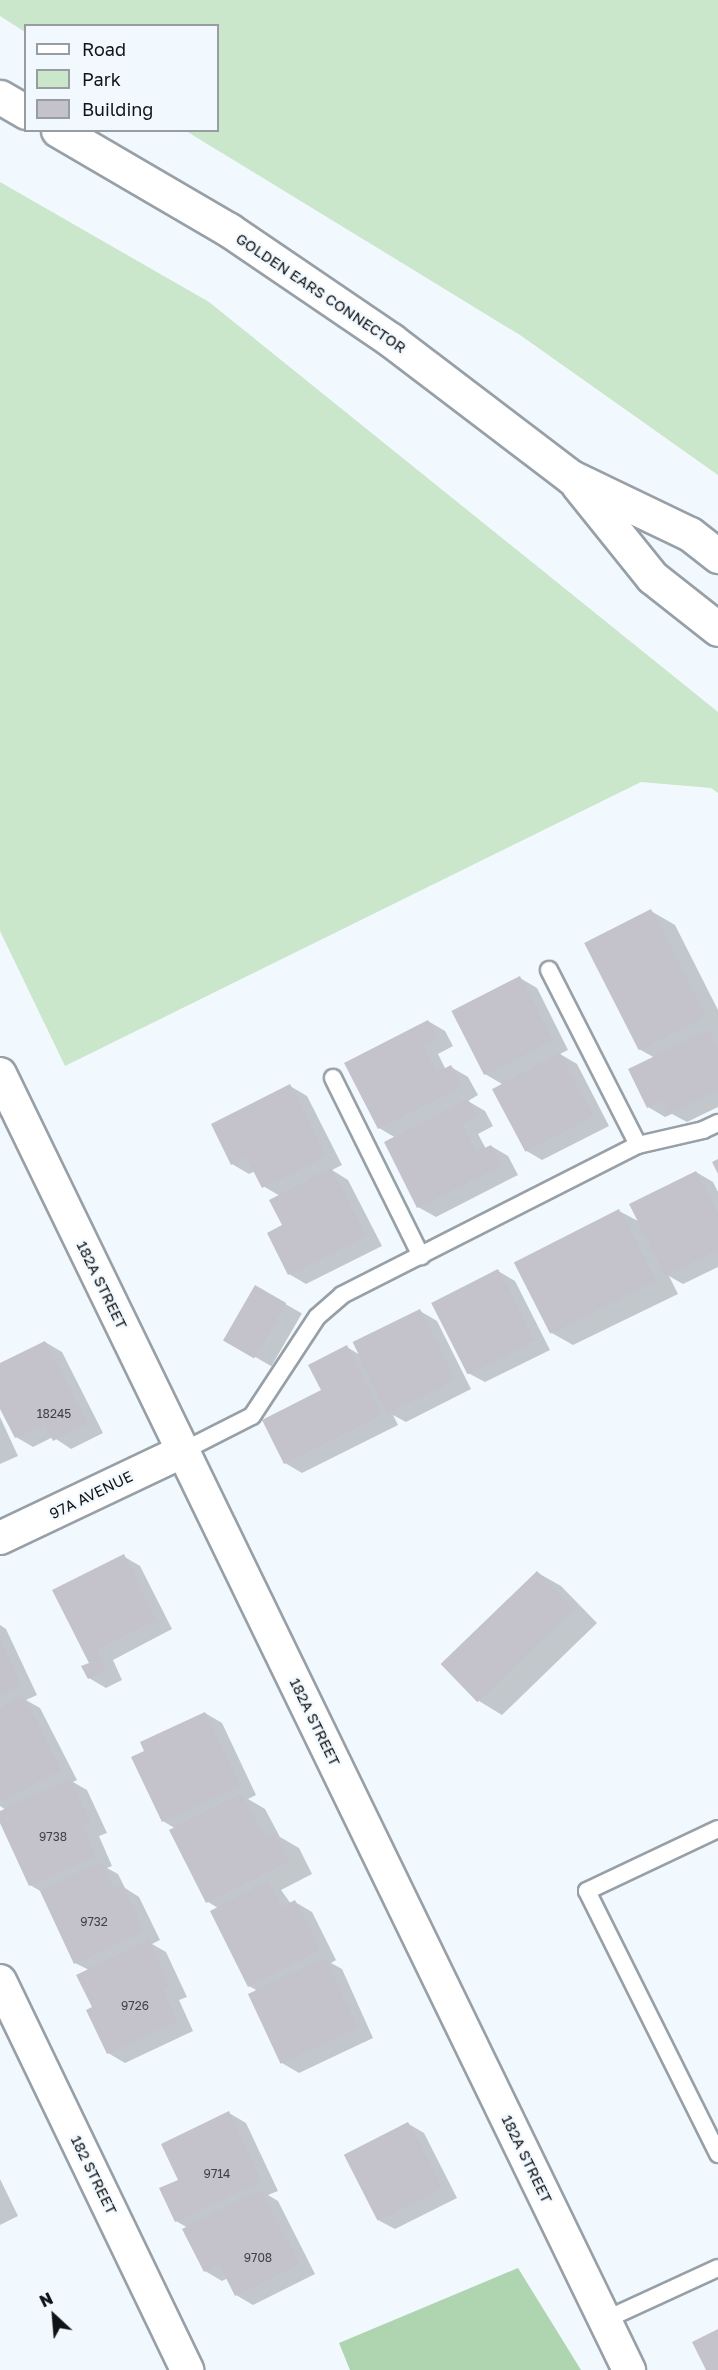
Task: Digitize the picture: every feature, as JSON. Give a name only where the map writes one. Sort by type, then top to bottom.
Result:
[{"type":"main road","points":[[0,97],[24,111]]},
{"type":"main road","name":"GOLDEN EARS CONNECTOR","points":[[61,132],[238,237],[391,340],[571,477],[690,534],[718,556]]},
{"type":"main road","name":"GOLDEN EARS CONNECTOR","points":[[571,477],[652,577],[718,629]]},
{"type":"street","name":"182A STREET","points":[[3,1087],[183,1451],[629,2370]]},
{"type":"street","name":"97A AVENUE","points":[[0,1538],[183,1451]]},
{"type":"street","name":"182 STREET","points":[[0,1981],[187,2370]]},
{"type":"lane","points":[[549,970],[638,1144]]},
{"type":"lane","points":[[333,1078],[422,1256]]},
{"type":"lane","points":[[183,1451],[252,1416],[317,1317],[342,1295],[638,1144],[703,1130],[718,1123]]},
{"type":"lane","points":[[718,1829],[587,1891],[718,2154]]},
{"type":"lane","points":[[605,2320],[718,2268]]},
{"type":"green space","points":[[0,0],[718,0],[718,475],[520,335],[188,132],[219,132],[219,24],[24,24],[24,31],[0,16]]},
{"type":"green space","points":[[0,182],[209,302],[718,712],[718,793],[711,788],[641,782],[65,1066],[0,931]]},
{"type":"green space","points":[[518,2268],[581,2370],[350,2370],[339,2343]]},
{"type":"building","points":[[651,909],[705,1016],[639,1050],[584,943]]},
{"type":"building","points":[[520,976],[553,1040],[484,1075],[451,1011]]},
{"type":"building","points":[[428,1020],[437,1037],[422,1045],[436,1073],[451,1065],[462,1086],[378,1129],[344,1063]]},
{"type":"building","points":[[709,1030],[718,1048],[718,1089],[668,1114],[662,1101],[647,1108],[628,1069]]},
{"type":"building","points":[[560,1053],[593,1116],[525,1152],[492,1089]]},
{"type":"building","points":[[290,1084],[326,1156],[262,1188],[246,1157],[231,1165],[211,1124]]},
{"type":"building","points":[[468,1099],[477,1116],[462,1124],[476,1152],[491,1145],[502,1165],[417,1208],[384,1142]]},
{"type":"building","points":[[718,1159],[718,1174],[712,1162]]},
{"type":"building","points":[[331,1168],[366,1236],[288,1275],[267,1233],[282,1225],[269,1200]]},
{"type":"building","points":[[696,1171],[718,1214],[718,1250],[665,1275],[629,1204]]},
{"type":"building","points":[[619,1209],[655,1280],[550,1334],[514,1263]]},
{"type":"building","points":[[498,1269],[534,1340],[467,1374],[431,1303]]},
{"type":"building","points":[[255,1285],[286,1303],[254,1358],[223,1340]]},
{"type":"building","points":[[420,1309],[455,1380],[387,1413],[353,1342]]},
{"type":"building","points":[[45,1341],[87,1423],[53,1441],[45,1424],[15,1438],[0,1409],[0,1363]]},
{"type":"building","points":[[347,1345],[382,1415],[284,1464],[262,1420],[321,1390],[308,1365]]},
{"type":"building","points":[[124,1554],[156,1620],[96,1650],[106,1670],[88,1679],[81,1666],[89,1663],[52,1590]]},
{"type":"building","points":[[537,1571],[574,1609],[477,1702],[441,1664]]},
{"type":"building","points":[[0,1640],[21,1685],[0,1695]]},
{"type":"building","points":[[23,1696],[61,1770],[0,1801],[0,1708]]},
{"type":"building","points":[[205,1712],[240,1786],[162,1822],[131,1757],[144,1751],[140,1742]]},
{"type":"building","points":[[70,1779],[90,1823],[83,1827],[96,1856],[29,1886],[0,1823],[0,1811]]},
{"type":"building","points":[[241,1794],[265,1838],[275,1833],[289,1861],[206,1903],[169,1830]]},
{"type":"building","points":[[101,1862],[114,1889],[122,1885],[144,1931],[74,1964],[40,1891]]},
{"type":"building","points":[[268,1881],[281,1907],[295,1900],[320,1950],[248,1987],[210,1911]]},
{"type":"building","points":[[149,1940],[170,1987],[163,1991],[177,2021],[107,2054],[86,2010],[92,2007],[76,1975]]},
{"type":"building","points":[[325,1958],[358,2028],[281,2064],[248,1994]]},
{"type":"building","points":[[229,2111],[261,2181],[175,2222],[159,2188],[178,2180],[161,2144]]},
{"type":"building","points":[[408,2122],[442,2188],[377,2221],[344,2155]]},
{"type":"building","points":[[261,2190],[299,2264],[235,2296],[219,2264],[204,2272],[182,2229]]},
{"type":"building","points":[[718,2329],[718,2370],[706,2370],[692,2342]]}]
